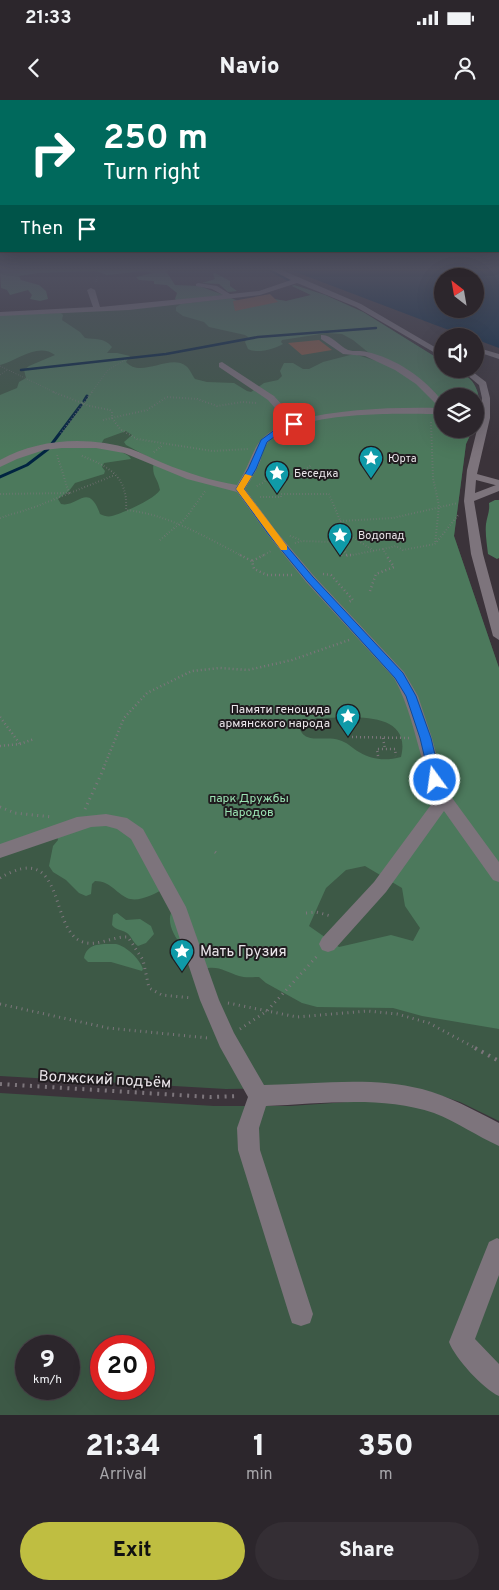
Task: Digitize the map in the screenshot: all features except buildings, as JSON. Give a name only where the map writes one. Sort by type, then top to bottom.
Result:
[{"type":"street","points":[[401,329],[434,349]]},
{"type":"street","points":[[324,337],[346,352],[364,354],[380,360],[419,381],[434,393]]},
{"type":"street","points":[[484,351],[499,357]]},
{"type":"street","points":[[222,365],[271,398],[294,424]]},
{"type":"street","points":[[475,378],[482,384],[483,388]]},
{"type":"street","points":[[484,391],[486,398],[484,404]]},
{"type":"street","points":[[244,494],[260,448],[270,435],[294,424],[360,412],[434,410]]},
{"type":"street","points":[[484,417],[496,418]]},
{"type":"street","points":[[477,438],[470,500],[477,554],[499,636]]},
{"type":"street","points":[[0,464],[24,452],[54,446],[94,445],[128,451],[164,467],[244,494],[283,547],[399,675],[411,696],[425,738],[435,780],[444,799],[499,874]]},
{"type":"street","points":[[472,476],[499,483]]},
{"type":"street","points":[[470,500],[499,488]]},
{"type":"street","points":[[486,592],[499,592]]},
{"type":"street","points":[[328,944],[380,887],[444,799]]},
{"type":"street","points":[[0,851],[77,824],[106,820],[121,823],[137,834],[180,913],[223,1033],[259,1096],[248,1128],[249,1150],[301,1314]]},
{"type":"street","points":[[259,1096],[382,1094],[413,1097],[449,1109],[499,1135]]},
{"type":"street","points":[[499,1251],[497,1250],[461,1342],[499,1383]]},
{"type":"path","points":[[54,446],[108,370],[125,360]]},
{"type":"path","points":[[0,366],[31,383],[83,403],[109,409],[112,412],[112,418],[120,429],[128,435],[164,444],[212,451],[260,448]]},
{"type":"path","points":[[0,375],[8,370]]},
{"type":"path","points":[[103,420],[147,410],[167,397],[197,399],[217,406],[243,402],[265,403],[280,408]]},
{"type":"path","points":[[426,410],[432,423],[433,478],[439,506],[435,544]]},
{"type":"path","points":[[158,450],[164,444]]},
{"type":"path","points":[[54,446],[100,464],[115,475],[122,482],[126,491],[126,510],[146,512],[206,537],[252,561],[254,569],[262,574],[282,574]]},
{"type":"path","points":[[54,446],[69,493]]},
{"type":"path","points":[[253,486],[264,482],[268,475],[296,474],[306,471],[312,465]]},
{"type":"path","points":[[0,518],[35,507],[115,475]]},
{"type":"path","points":[[160,540],[178,526],[200,496],[215,484]]},
{"type":"path","points":[[0,494],[69,493]]},
{"type":"path","points":[[244,494],[281,497],[281,494],[329,494],[347,536],[333,542],[302,541],[283,547]]},
{"type":"path","points":[[340,522],[393,518],[470,500]]},
{"type":"path","points":[[333,542],[340,550],[344,550],[347,556],[396,546],[403,550],[435,544],[470,500]]},
{"type":"path","points":[[345,532],[374,551]]},
{"type":"path","points":[[370,591],[376,574],[394,567],[383,549]]},
{"type":"path","points":[[340,550],[341,557]]},
{"type":"path","points":[[252,561],[261,556]]},
{"type":"path","points":[[331,575],[353,600]]},
{"type":"path","points":[[77,824],[97,784],[124,718],[147,692],[192,672],[220,668],[248,670],[292,660],[362,636]]},
{"type":"path","points":[[0,717],[20,744]]},
{"type":"path","points":[[352,737],[425,738]]},
{"type":"path","points":[[383,738],[385,749]]},
{"type":"path","points":[[0,746],[20,744],[34,739]]},
{"type":"path","points":[[378,756],[377,749],[395,749],[396,756]]},
{"type":"path","points":[[0,806],[15,813],[48,816]]},
{"type":"path","points":[[215,852],[219,855]]},
{"type":"path","points":[[0,878],[20,868],[38,872],[53,888],[67,930],[72,936],[88,943],[100,943],[116,937],[128,937],[143,960],[147,984],[153,992],[210,1000],[297,1017],[368,1011],[397,1014],[428,1023],[499,1061]]},
{"type":"path","points":[[306,913],[316,912]]},
{"type":"path","points":[[0,1004],[108,1028],[223,1033],[236,1031],[267,1011],[328,944]]},
{"type":"path","name":"Волжский подъём","points":[[0,1084],[210,1097],[259,1096]]},
{"type":"green space","name":"парк Дружбы Народов","points":[[0,329],[391,329],[434,356],[434,378],[469,378],[476,388],[434,388],[434,438],[469,438],[466,444],[454,536],[499,668],[499,1121],[460,1102],[430,1092],[398,1086],[226,1089],[0,1076]]},
{"type":"green space","name":"парк Дружбы Народов","points":[[0,329],[76,329],[85,338],[103,340],[109,344],[112,347],[107,353],[130,356],[126,362],[132,367],[147,367],[172,362],[179,363],[187,367],[195,379],[207,382],[234,383],[251,392],[264,383],[278,380],[282,376],[280,371],[284,363],[293,363],[303,369],[309,369],[323,362],[354,354],[380,362],[353,340],[342,334],[327,333],[282,340],[283,344],[261,351],[248,349],[245,342],[248,337],[220,329],[391,329],[434,356],[434,378],[469,378],[475,386],[476,388],[434,388],[434,438],[469,438],[466,444],[454,536],[499,668],[499,1029],[422,1016],[393,1008],[317,1007],[302,1003],[266,983],[259,977],[241,977],[218,968],[204,969],[182,946],[173,932],[170,917],[177,898],[165,888],[146,897],[131,899],[123,896],[105,883],[95,881],[92,884],[91,894],[86,896],[79,893],[66,880],[53,872],[49,866],[53,846],[58,840],[57,836],[0,846],[0,395],[17,388],[19,382],[26,378],[24,370],[29,366],[55,355],[48,352],[35,351],[0,365]],"holes":[[[126,431],[132,435],[124,442],[126,445],[154,460],[154,473],[160,490],[157,494],[138,505],[110,516],[100,514],[96,504],[87,497],[73,503],[61,504],[58,499],[69,491],[75,483],[104,474],[105,471],[102,467],[104,463],[131,459],[126,454],[101,444],[104,439]],[[317,718],[375,719],[388,723],[397,730],[402,741],[401,757],[390,759],[369,757],[339,740],[309,738],[301,731],[299,725]],[[365,866],[402,888],[405,906],[420,928],[413,941],[391,935],[339,947],[309,926],[326,888],[346,870]]]},
{"type":"green space","points":[[499,500],[499,558],[497,559],[488,554],[486,532],[489,503]]},
{"type":"green space","points":[[117,913],[126,920],[140,919],[151,926],[154,934],[146,943],[138,946],[127,933],[112,925],[113,915]]},
{"type":"green space","points":[[116,944],[124,947],[136,957],[143,969],[142,971],[111,962],[88,962],[84,958],[88,949],[96,945]]},
{"type":"green space","points":[[0,1093],[214,1106],[290,1106],[376,1100],[414,1104],[458,1122],[499,1143],[499,1415],[0,1415]]},
{"type":"water","points":[[484,329],[499,329],[499,348],[484,342]]},
{"type":"waterway","points":[[21,370],[166,354],[258,337],[358,329]]},
{"type":"waterway","points":[[84,401],[87,396]]},
{"type":"waterway","points":[[51,445],[81,405]]},
{"type":"waterway","points":[[0,477],[27,465],[48,449]]},
{"type":"slow traffic","points":[[248,476],[240,489],[284,548]]},
{"type":"place","name":"Юрта","points":[[371,479]]},
{"type":"place","name":"Беседка","points":[[277,494]]},
{"type":"place","name":"Водопад","points":[[340,556]]},
{"type":"place","name":"Памяти геноцида армянского народа","points":[[348,737]]},
{"type":"place","name":"Мать Грузия","points":[[182,972]]},
{"type":"route","points":[[294,424],[279,430],[263,441],[252,469],[240,489],[272,533],[310,579],[399,675],[411,696],[425,738],[435,780]]}]
